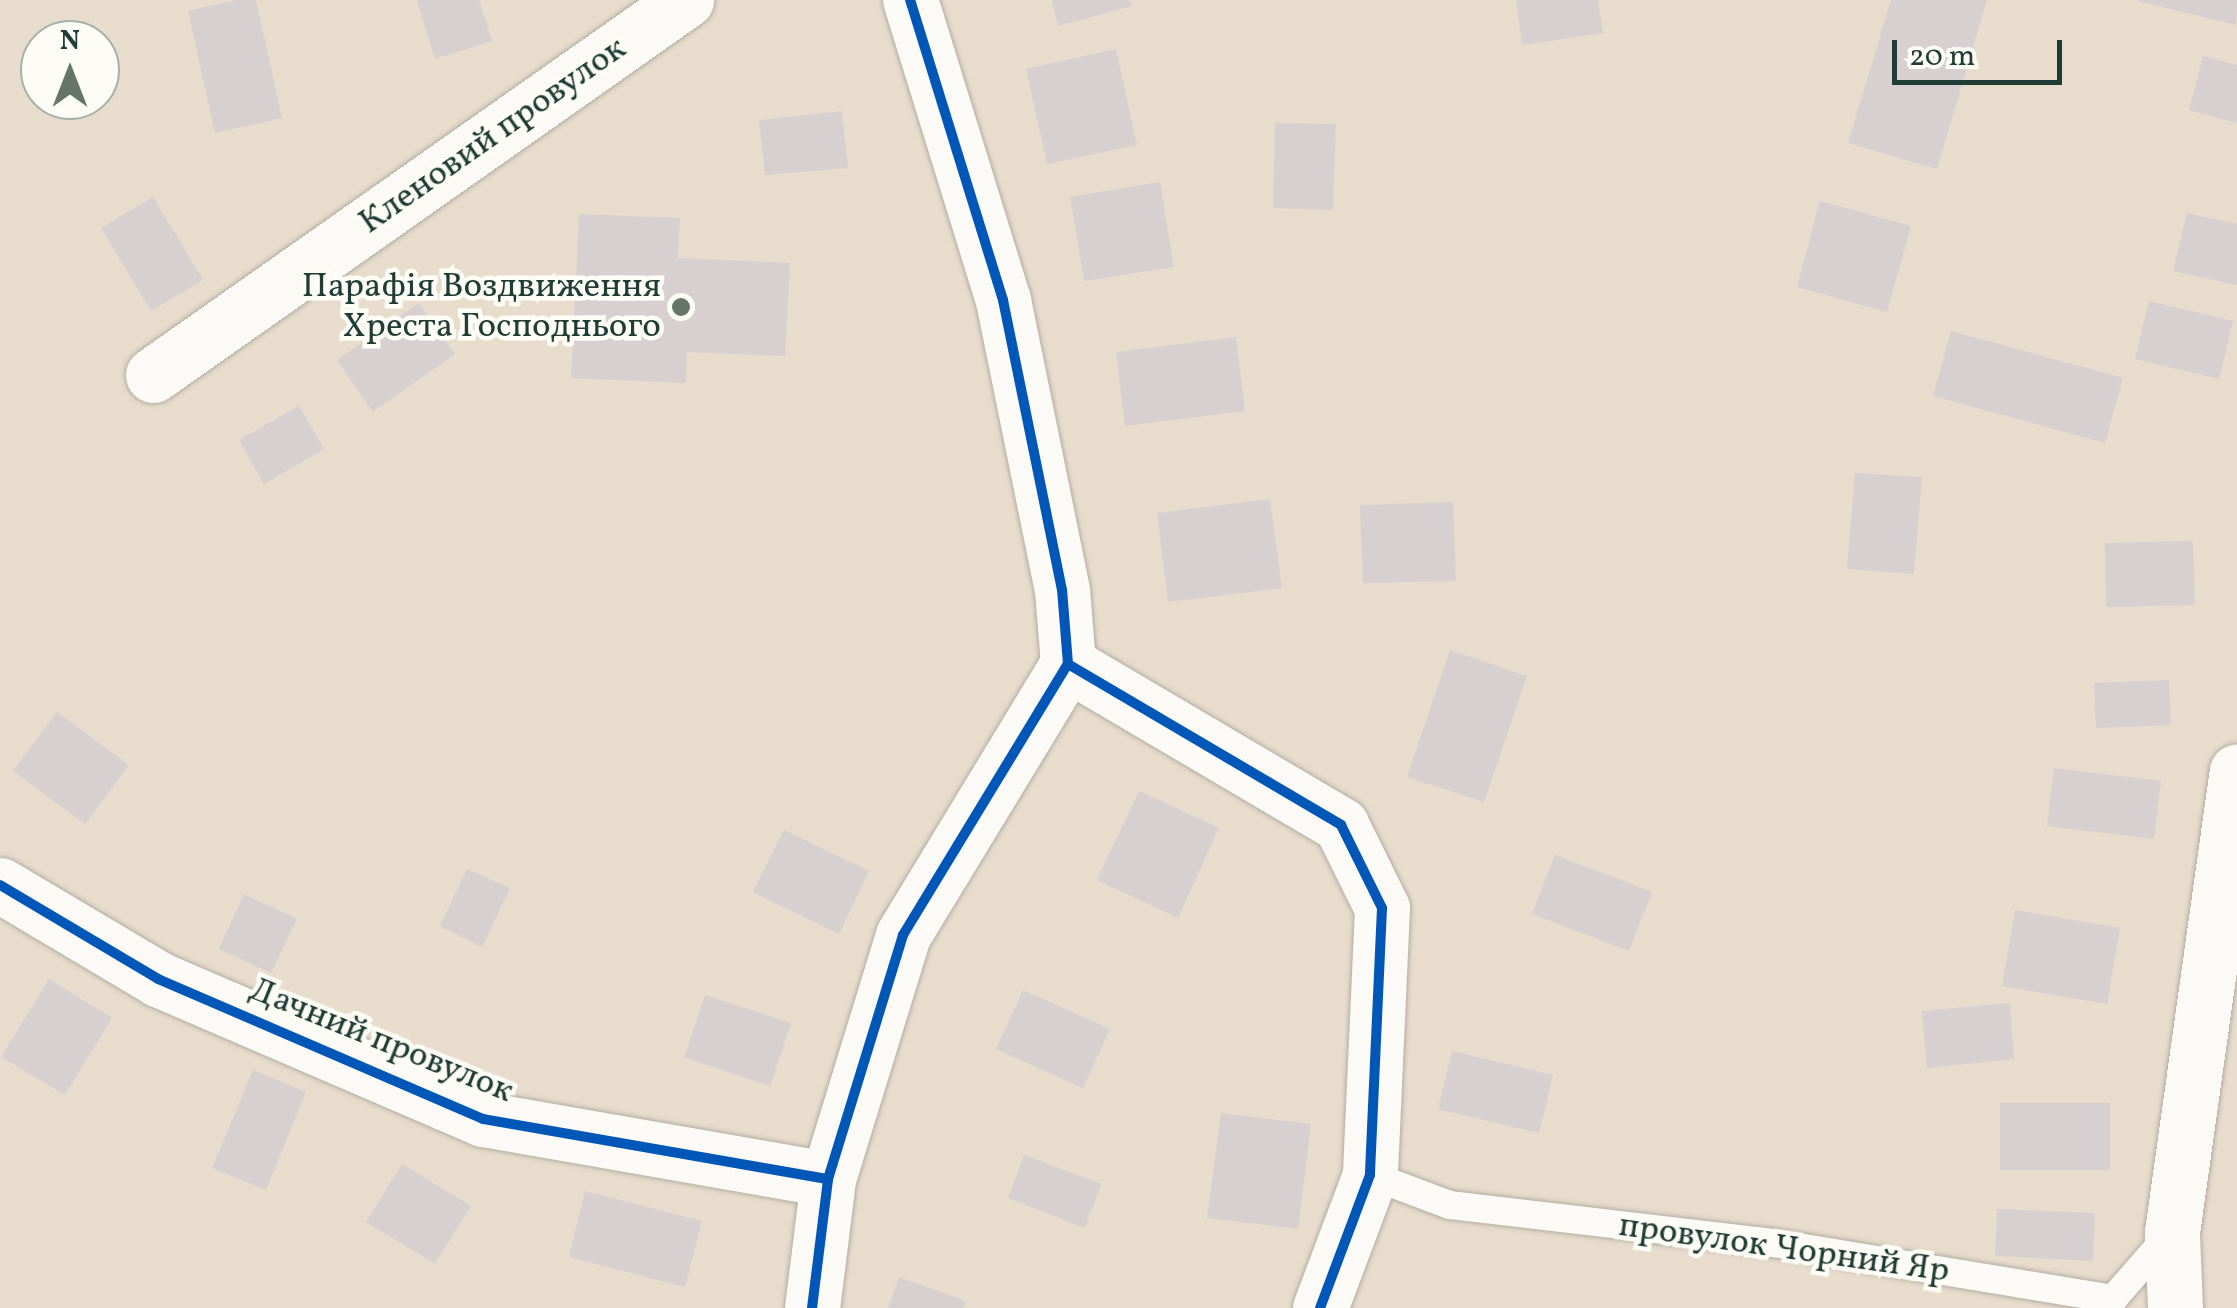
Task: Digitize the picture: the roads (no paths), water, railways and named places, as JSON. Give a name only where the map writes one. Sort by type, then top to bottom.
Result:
[{"type":"street","name":"Кленовий провулок","points":[[153,375],[686,0]]},
{"type":"street","points":[[812,1308],[828,1180],[904,936],[1068,664],[1062,590],[1003,300],[910,0]]},
{"type":"street","points":[[1068,664],[1340,825],[1382,908],[1370,1175],[1320,1308]]},
{"type":"street","points":[[2175,1308],[2172,1232],[2237,772]]},
{"type":"street","name":"Дачний провулок","points":[[0,886],[158,978],[483,1120],[828,1180]]},
{"type":"lane","name":"провулок Чорний Яр","points":[[1370,1175],[1450,1205],[1774,1243],[2113,1299],[2172,1232]]},
{"type":"place","name":"Парафія Воздвиження Хреста Господнього","points":[[681,307]]}]
